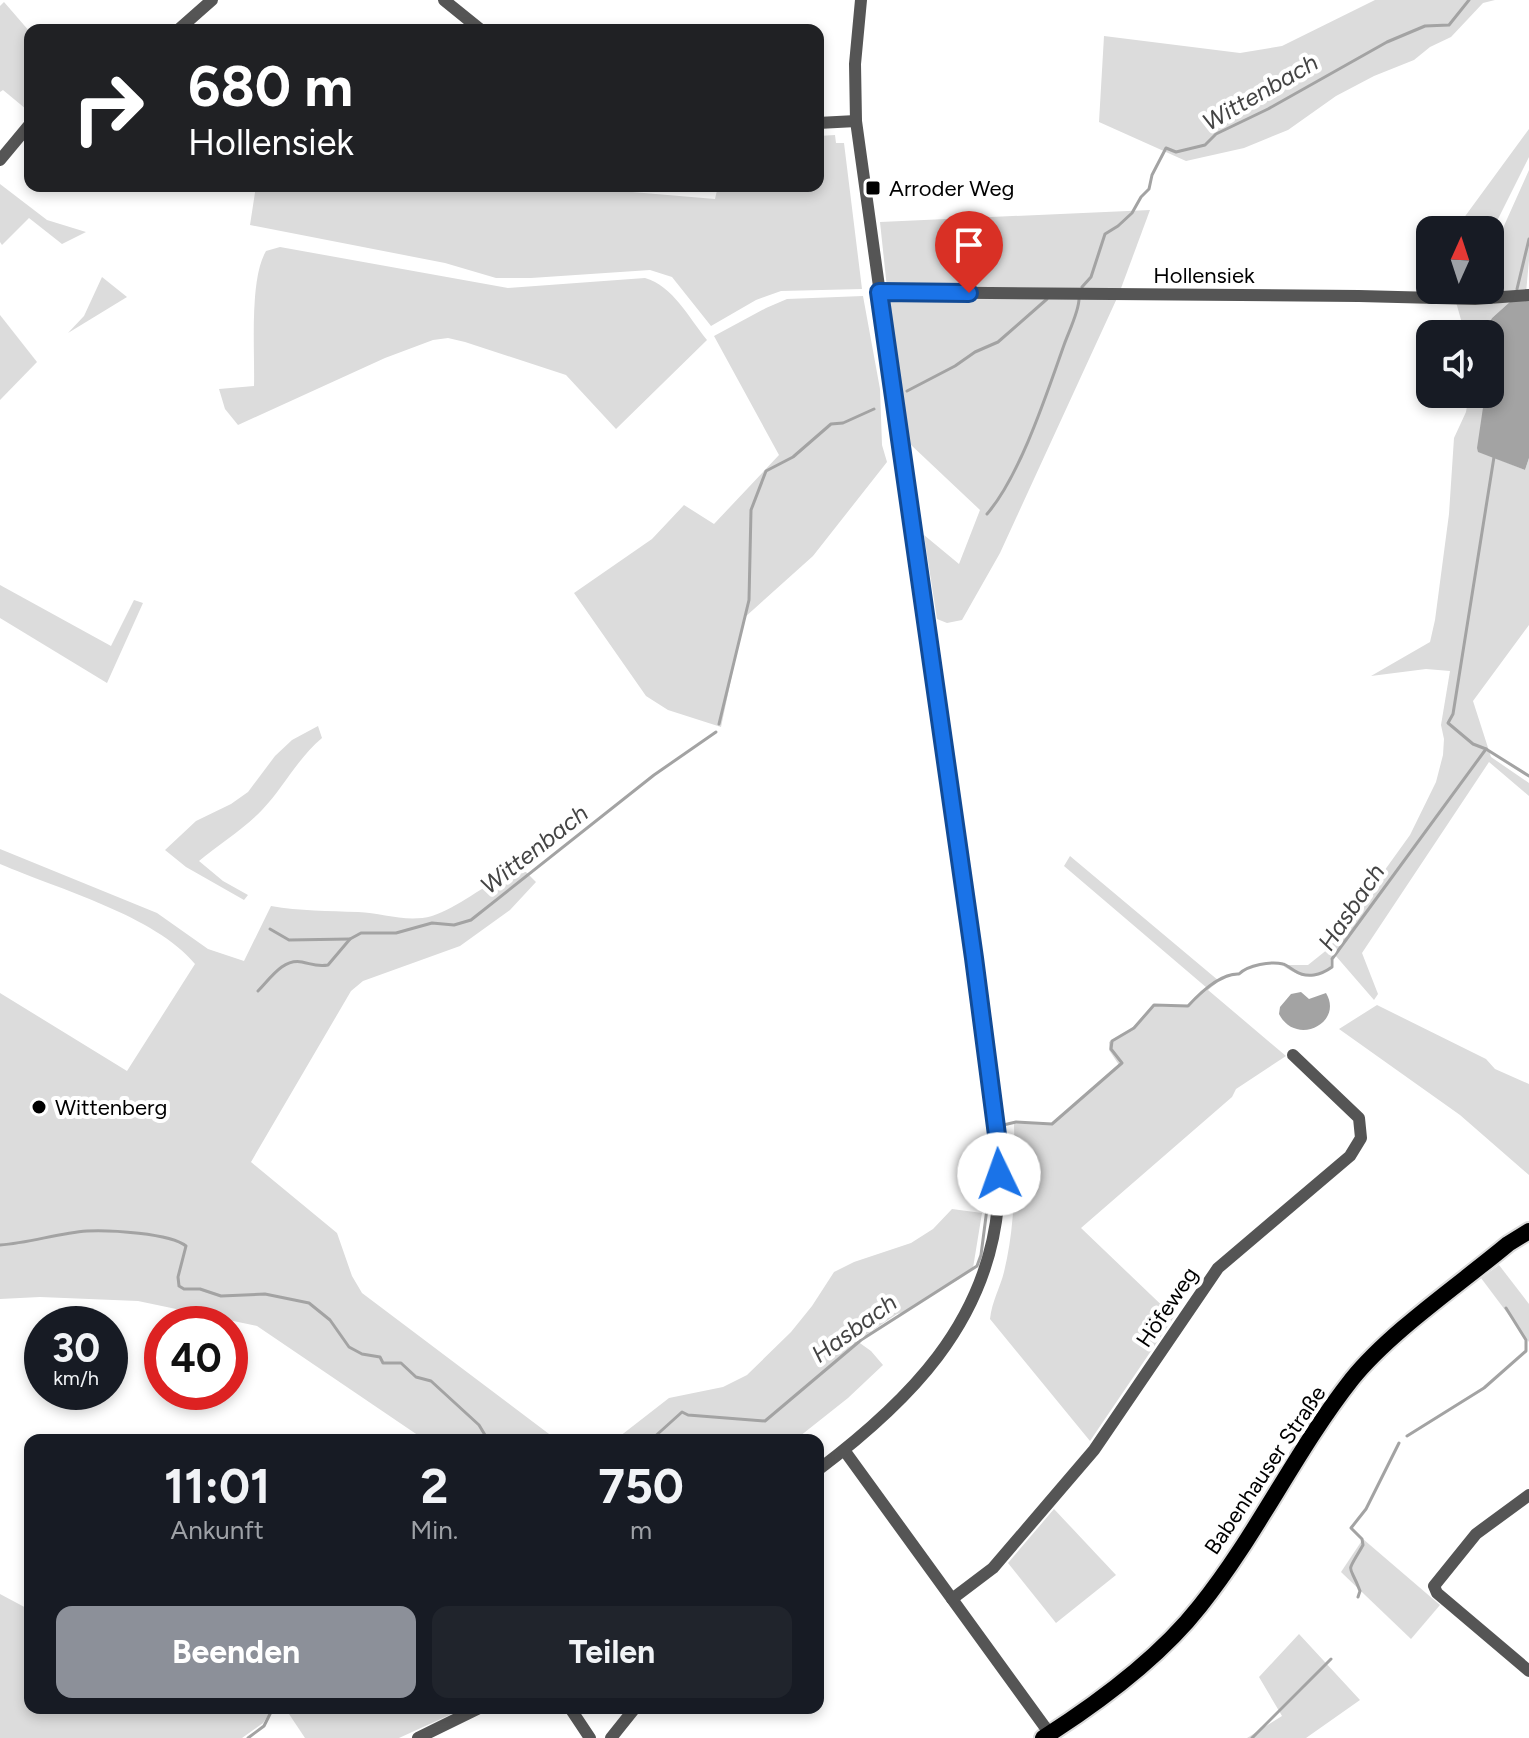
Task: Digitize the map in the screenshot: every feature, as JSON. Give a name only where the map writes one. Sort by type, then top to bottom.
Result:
[{"type":"main road","name":"Babenhauser Straße","points":[[1047,1736],[1126,1677],[1193,1615],[1330,1409],[1369,1360],[1508,1244],[1529,1231]]},
{"type":"street","points":[[185,24],[212,0]]},
{"type":"street","points":[[444,0],[474,24]]},
{"type":"street","points":[[824,1465],[886,1413],[923,1375],[959,1327],[988,1257],[999,1174],[996,1128],[856,121],[855,64],[861,0]]},
{"type":"street","points":[[824,123],[856,121]]},
{"type":"street","points":[[0,160],[24,131]]},
{"type":"street","name":"Hollensiek","points":[[879,292],[1451,299],[1529,295]]},
{"type":"street","name":"Höfeweg","points":[[952,1599],[993,1568],[1094,1450],[1218,1268],[1350,1156],[1361,1138],[1359,1118],[1293,1055]]},
{"type":"street","points":[[844,1450],[1047,1736]]},
{"type":"street","points":[[1529,1495],[1476,1534],[1434,1586],[1437,1593],[1529,1671]]},
{"type":"street","points":[[418,1738],[467,1714]]},
{"type":"street","points":[[574,1714],[590,1738]]},
{"type":"street","points":[[611,1738],[630,1714]]},
{"type":"shaded area","points":[[1375,0],[1495,0],[1483,3],[1451,37],[1430,47],[1414,60],[1336,96],[1288,130],[1244,148],[1186,161],[1099,122],[1104,36],[1240,53],[1282,46]]},
{"type":"shaded area","points":[[4,2],[24,25],[24,107],[3,90],[0,92],[0,6]]},
{"type":"shaded area","points":[[1529,129],[1529,157],[1500,216],[1465,216]]},
{"type":"shaded area","points":[[835,135],[836,143],[844,143],[862,289],[781,291],[756,300],[711,326],[672,277],[650,270],[496,278],[445,263],[250,225],[255,192],[632,192],[715,199],[717,192],[824,192],[824,136]]},
{"type":"shaded area","points":[[1529,170],[1526,293],[1504,293],[1504,226]]},
{"type":"shaded area","points":[[0,184],[47,220],[86,232],[62,244],[29,218],[2,245]]},
{"type":"shaded area","points":[[1150,210],[1120,291],[887,288],[880,222]]},
{"type":"shaded area","points":[[280,247],[508,288],[645,278],[672,295],[707,340],[616,429],[566,375],[448,338],[433,340],[385,358],[238,425],[225,409],[219,389],[254,386],[257,279],[266,251]]},
{"type":"shaded area","points":[[102,277],[127,297],[68,333],[84,316]]},
{"type":"shaded area","points":[[888,295],[1118,296],[1000,553],[962,620],[947,623],[937,619],[924,535],[959,564],[980,510],[910,444]]},
{"type":"shaded area","points":[[863,296],[880,389],[882,445],[887,462],[813,556],[744,618],[721,727],[668,710],[646,696],[574,593],[652,539],[684,505],[714,524],[779,455],[714,336],[787,299]]},
{"type":"shaded area","points":[[1529,299],[1529,458],[1525,470],[1478,452],[1477,448],[1483,408],[1504,408],[1504,320],[1491,320],[1512,300]]},
{"type":"shaded area","points":[[1504,300],[1512,300],[1491,320],[1461,320],[1457,304],[1504,304]]},
{"type":"shaded area","points":[[0,315],[37,362],[0,400]]},
{"type":"shaded area","points":[[1467,408],[1483,408],[1478,451],[1525,470],[1529,458],[1529,625],[1473,701],[1491,757],[1529,783],[1529,796],[1489,762],[1362,953],[1378,994],[1374,1000],[1335,955],[1330,960],[1330,968],[1317,975],[1300,975],[1282,965],[1308,965],[1328,949],[1410,835],[1436,782],[1443,755],[1441,725],[1450,671],[1426,669],[1371,676],[1430,642],[1449,514],[1454,438]]},
{"type":"shaded area","points":[[0,585],[111,646],[134,600],[143,603],[107,683],[0,618]]},
{"type":"shaded area","points":[[318,726],[322,738],[270,801],[247,824],[199,861],[223,881],[248,895],[244,900],[186,867],[165,850],[196,821],[248,792],[275,756],[292,740]]},
{"type":"shaded area","points":[[0,849],[157,913],[208,949],[244,961],[271,906],[423,918],[444,912],[514,874],[526,872],[536,882],[510,910],[460,946],[363,981],[351,991],[251,1162],[337,1233],[352,1276],[362,1293],[549,1434],[416,1434],[257,1326],[248,1324],[248,1306],[162,1306],[138,1301],[40,1297],[0,1299],[0,993],[127,1071],[195,964],[156,932],[77,894],[0,864]]},
{"type":"shaded area","points":[[1070,856],[1219,981],[1208,990],[1286,1056],[1236,1089],[1232,1097],[1081,1228],[1174,1317],[1090,1441],[990,1319],[1011,1235],[1014,1123],[1050,1125],[1119,1065],[1109,1050],[1109,1042],[1131,1029],[1152,1006],[1185,1007],[1207,988],[1064,866]]},
{"type":"shaded area","points":[[1301,992],[1309,999],[1326,993],[1330,1004],[1324,1022],[1306,1030],[1287,1024],[1279,1014],[1280,1007],[1291,994]]},
{"type":"shaded area","points":[[1377,1005],[1529,1084],[1529,1175],[1460,1115],[1339,1029]]},
{"type":"shaded area","points":[[952,1209],[982,1213],[973,1268],[857,1341],[883,1365],[803,1434],[623,1434],[669,1398],[723,1387],[747,1375],[791,1332],[834,1272],[911,1243],[933,1229]]},
{"type":"shaded area","points":[[1499,1265],[1529,1304],[1529,1342],[1481,1278]]},
{"type":"shaded area","points":[[1054,1509],[1116,1575],[1056,1623],[1008,1563]]},
{"type":"shaded area","points":[[1363,1539],[1440,1605],[1411,1639],[1341,1572]]},
{"type":"shaded area","points":[[0,1594],[24,1607],[24,1714],[269,1714],[263,1723],[242,1738],[0,1738]]},
{"type":"shaded area","points":[[1299,1634],[1360,1700],[1306,1738],[1247,1738],[1282,1716],[1259,1677]]},
{"type":"shaded area","points":[[289,1714],[452,1714],[399,1738],[305,1738]]},
{"type":"waterway","name":"Wittenbach","points":[[1082,287],[1091,277],[1105,234],[1132,213],[1149,189],[1152,175],[1166,148],[1176,152],[1205,145],[1216,134],[1268,109],[1387,42],[1425,26],[1449,25],[1469,0]]},
{"type":"waterway","name":"Hasbach","points":[[1517,289],[1529,239]]},
{"type":"waterway","name":"Wittenbach","points":[[907,391],[998,342],[1047,299]]},
{"type":"waterway","name":"Wittenbach","points":[[987,514],[1011,478],[1032,433],[1076,315],[1079,299]]},
{"type":"waterway","name":"Wittenbach","points":[[719,724],[749,600],[751,510],[766,471],[793,457],[831,424],[843,423],[874,409]]},
{"type":"waterway","name":"Hasbach","points":[[999,1126],[1016,1122],[1052,1124],[1122,1063],[1111,1049],[1112,1041],[1134,1028],[1154,1005],[1188,1006],[1218,981],[1260,964],[1283,964],[1309,975],[1332,967],[1332,959],[1486,749],[1473,744],[1448,723],[1453,714],[1494,457]]},
{"type":"waterway","name":"Wittenbach","points":[[258,991],[277,970],[289,963],[328,965],[350,939],[361,933],[396,933],[432,923],[454,925],[471,920],[654,775],[716,732]]},
{"type":"waterway","points":[[1486,749],[1529,776]]},
{"type":"waterway","name":"Wittenbach","points":[[270,929],[289,940],[350,939]]},
{"type":"waterway","name":"Hasbach","points":[[658,1434],[682,1412],[765,1421],[861,1340],[977,1266],[993,1162]]},
{"type":"waterway","points":[[0,1245],[87,1231],[139,1233],[178,1242],[186,1246],[178,1277],[179,1286],[221,1296],[265,1294],[309,1303],[330,1320],[349,1347],[362,1354],[380,1357],[383,1363],[401,1363],[416,1377],[431,1381],[479,1425],[484,1434]]},
{"type":"waterway","points":[[1407,1436],[1484,1388],[1526,1351],[1526,1340],[1506,1308]]},
{"type":"waterway","points":[[1358,1597],[1360,1591],[1351,1569],[1363,1545],[1362,1539],[1351,1528],[1366,1509],[1399,1443]]},
{"type":"waterway","points":[[1252,1738],[1331,1659]]},
{"type":"waterway","name":"Hasbach","points":[[248,1738],[264,1726],[270,1714]]},
{"type":"place","name":"Arroder Weg","points":[[873,188]]},
{"type":"place","name":"Wittenberg","points":[[39,1107]]},
{"type":"route","points":[[969,293],[879,292],[974,958],[997,1135],[999,1174]]}]
